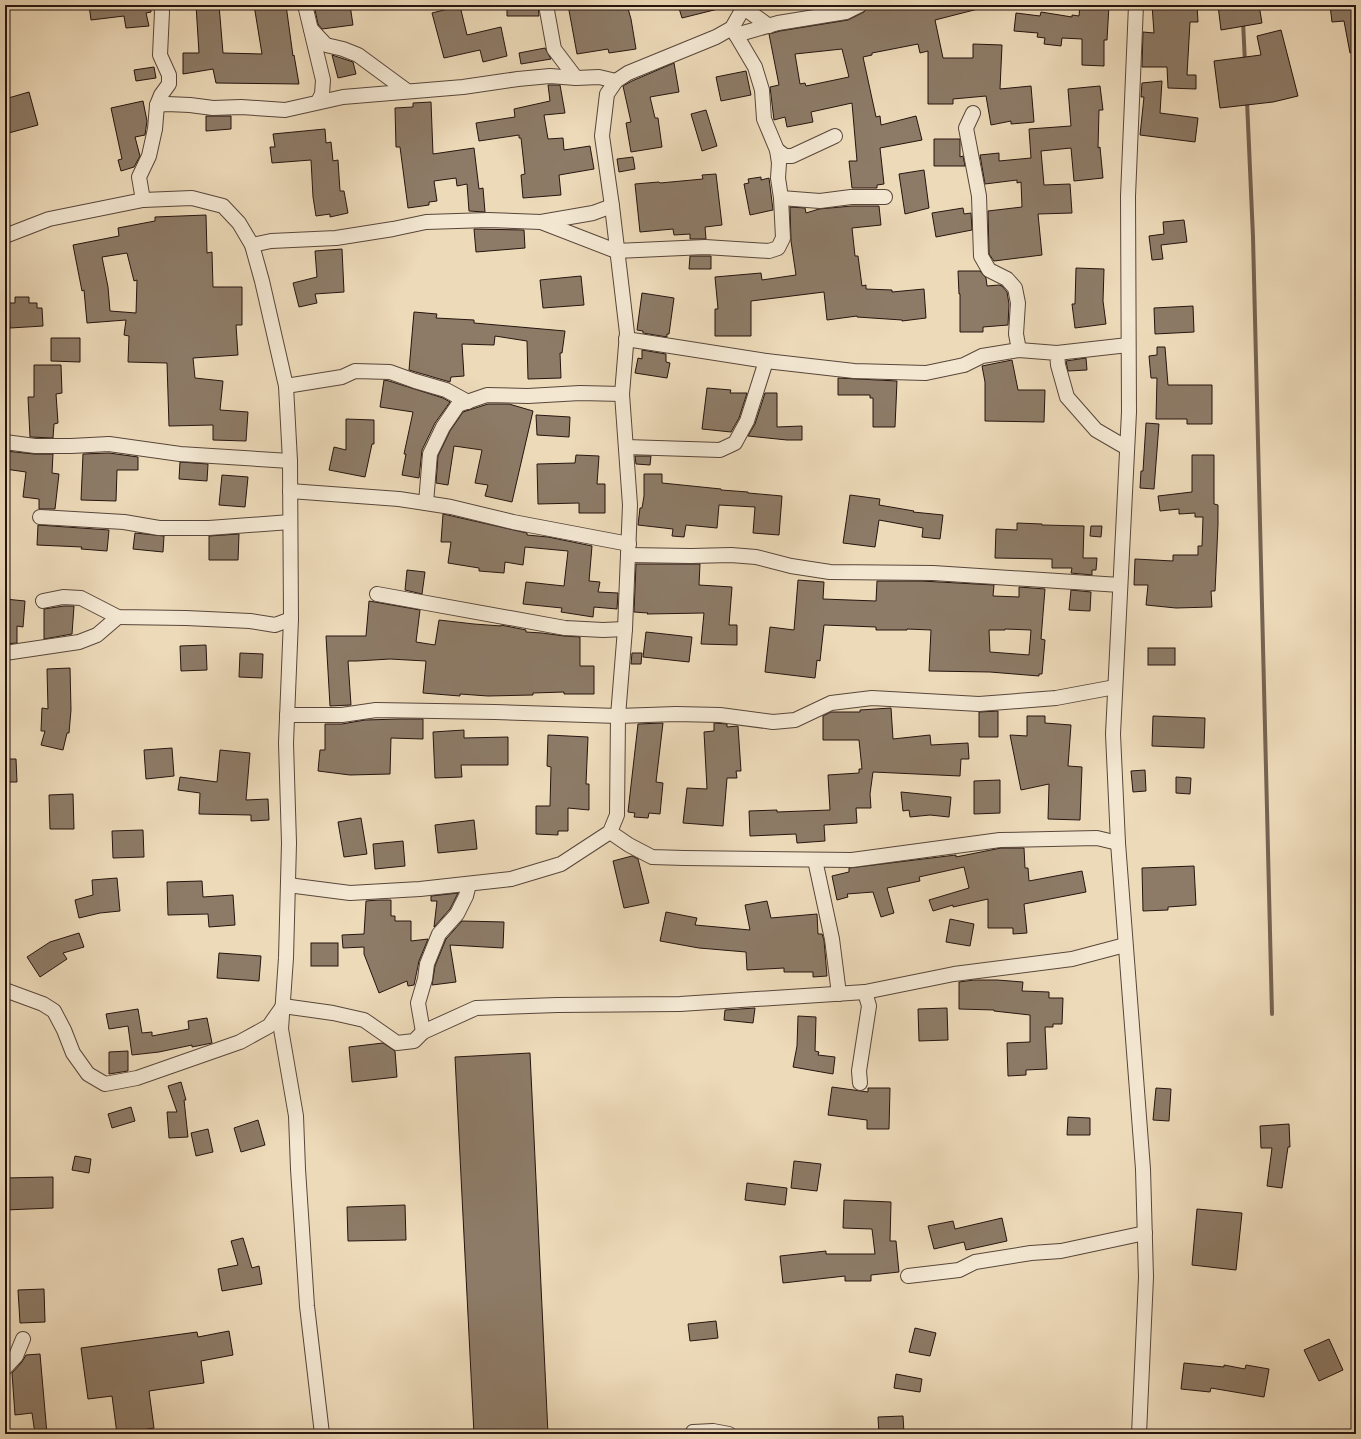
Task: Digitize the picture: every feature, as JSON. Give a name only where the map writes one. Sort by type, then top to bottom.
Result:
[{"type":"street","points":[[143,200],[139,177],[149,156],[155,129],[157,105],[161,95],[169,84],[169,75],[160,55],[161,5]]},
{"type":"street","points":[[306,5],[323,80],[322,94],[318,102]]},
{"type":"street","points":[[546,5],[554,49],[576,78]]},
{"type":"street","points":[[288,885],[350,893],[420,889],[511,879],[561,864],[610,832],[617,815],[618,716],[625,629],[630,505],[622,394],[626,339],[612,206],[602,136],[607,94],[616,81],[628,73],[716,37],[734,31],[846,12],[860,5]]},
{"type":"street","points":[[1136,5],[1128,196],[1129,412],[1112,734],[1125,945],[1143,1162],[1146,1277],[1139,1434]]},
{"type":"street","points":[[734,31],[745,7],[769,26]]},
{"type":"street","points":[[311,29],[326,45],[343,49],[358,55],[407,91]]},
{"type":"street","points":[[541,222],[616,251],[705,247],[769,251],[778,248],[783,238],[781,198],[778,178],[778,150],[764,119],[762,90],[755,67],[734,31]]},
{"type":"street","points":[[157,105],[167,104],[213,108],[241,107],[285,110],[343,97],[463,87],[550,76],[576,78],[599,77],[616,81]]},
{"type":"street","points":[[973,113],[966,128],[979,196],[981,256],[989,270],[1007,279],[1015,288],[1018,303],[1016,334],[1019,350]]},
{"type":"street","points":[[778,150],[785,156],[792,156],[834,136]]},
{"type":"street","points":[[781,198],[820,200],[850,197],[885,197]]},
{"type":"street","points":[[5,236],[49,219],[143,200],[192,198],[223,206],[239,223],[252,245],[262,281],[286,386],[290,461],[291,619],[286,743],[289,843],[286,958],[281,1029],[296,1116],[306,1306],[322,1434]]},
{"type":"street","points":[[252,245],[271,241],[336,238],[426,222],[488,220],[541,222],[593,213],[612,206]]},
{"type":"street","points":[[626,339],[766,361],[854,371],[926,373],[964,365],[982,356],[1019,350],[1057,353],[1128,345]]},
{"type":"street","points":[[1057,353],[1058,365],[1067,397],[1096,430],[1127,448]]},
{"type":"street","points":[[626,447],[720,450],[735,442],[747,421],[766,361]]},
{"type":"street","points":[[286,386],[342,377],[355,371],[390,372],[446,390],[468,402]]},
{"type":"street","points":[[426,503],[430,454],[443,427],[458,406],[487,395],[528,396],[580,393],[622,394]]},
{"type":"street","points":[[5,442],[35,446],[109,444],[180,454],[290,461]]},
{"type":"street","points":[[290,491],[399,499],[451,507],[628,550],[691,556],[731,555],[756,557],[791,566],[830,572],[933,574],[1120,585]]},
{"type":"street","points":[[40,516],[124,522],[159,528],[209,528],[290,522]]},
{"type":"street","points":[[377,594],[565,628],[603,630],[625,629]]},
{"type":"street","points":[[43,601],[63,597],[81,598],[118,617],[250,621],[275,624],[291,619]]},
{"type":"street","points":[[5,653],[79,642],[97,635],[118,617]]},
{"type":"street","points":[[287,715],[342,715],[376,710],[618,716],[676,714],[720,715],[773,722],[795,720],[831,703],[872,698],[979,704],[1056,698],[1115,687]]},
{"type":"street","points":[[610,832],[629,845],[652,857],[852,860],[1000,840],[1097,838],[1118,843]]},
{"type":"street","points":[[815,860],[832,939],[839,994]]},
{"type":"street","points":[[423,1032],[418,1003],[425,979],[427,964],[439,934],[457,914],[466,896],[469,884]]},
{"type":"street","points":[[283,1006],[333,1013],[364,1020],[396,1042],[414,1041],[423,1032],[476,1008],[557,1005],[680,1004],[865,992],[954,974],[1072,959],[1125,945]]},
{"type":"street","points":[[5,990],[44,1004],[54,1011],[64,1030],[73,1053],[84,1069],[88,1074],[105,1084],[136,1078],[240,1042],[269,1026],[283,1006]]},
{"type":"street","points":[[860,1083],[859,1071],[869,1006],[865,992]]},
{"type":"street","points":[[908,1276],[959,1270],[975,1262],[1030,1253],[1061,1251],[1145,1233]]},
{"type":"street","points":[[5,1368],[16,1356],[23,1339]]},
{"type":"street","points":[[692,1434],[693,1432],[713,1431],[729,1434]]},
{"type":"building","points":[[89,5],[150,5],[151,12],[146,13],[149,26],[126,28],[124,16],[91,20]]},
{"type":"building","points":[[196,5],[219,5],[223,53],[262,54],[254,5],[286,5],[293,56],[294,55],[299,84],[216,83],[213,69],[183,74],[183,53],[199,53]]},
{"type":"building","points":[[314,5],[350,5],[353,25],[322,29],[318,24]]},
{"type":"building","points":[[507,5],[538,5],[539,16],[507,16]]},
{"type":"building","points":[[568,5],[593,5],[594,9],[608,5],[627,5],[636,49],[609,53],[608,49],[577,54]]},
{"type":"building","points":[[678,5],[717,5],[718,9],[682,18]]},
{"type":"building","points":[[868,5],[977,5],[978,9],[935,20],[943,58],[973,58],[973,44],[1002,45],[1000,89],[1031,86],[1034,122],[1011,124],[1011,121],[991,125],[986,96],[953,99],[953,104],[928,104],[928,51],[920,53],[918,44],[872,53],[872,55],[863,57],[876,117],[880,116],[881,125],[916,116],[922,140],[880,148],[884,184],[877,185],[877,188],[852,188],[849,161],[857,161],[852,103],[811,112],[813,122],[787,127],[785,117],[774,120],[770,87],[779,85],[769,34],[848,20],[867,9]],"holes":[[[842,49],[849,77],[806,86],[805,83],[800,84],[795,54]]]},
{"type":"building","points":[[1080,5],[1109,5],[1107,40],[1104,40],[1104,66],[1082,65],[1082,39],[1062,38],[1061,46],[1044,44],[1045,38],[1037,37],[1038,33],[1014,31],[1016,13],[1040,16],[1041,12],[1072,17],[1072,15],[1079,16]]},
{"type":"building","points":[[1152,5],[1197,5],[1198,22],[1190,22],[1187,75],[1196,75],[1196,89],[1168,88],[1167,67],[1142,67],[1143,32],[1154,33]]},
{"type":"building","points":[[1218,5],[1259,5],[1262,23],[1221,30]]},
{"type":"building","points":[[1330,5],[1356,5],[1356,52],[1350,53],[1344,21],[1332,22]]},
{"type":"building","points":[[460,6],[467,35],[501,27],[507,56],[483,62],[480,50],[444,58],[432,13]]},
{"type":"building","points":[[1281,30],[1298,96],[1273,102],[1220,108],[1214,61],[1261,55],[1257,36]]},
{"type":"building","points":[[545,48],[551,59],[521,64],[519,53]]},
{"type":"building","points":[[332,55],[353,62],[356,74],[338,78]]},
{"type":"building","points":[[674,63],[679,92],[650,97],[655,118],[658,118],[662,147],[631,152],[626,123],[631,122],[623,86]]},
{"type":"building","points":[[154,67],[156,78],[136,81],[134,70]]},
{"type":"building","points":[[746,71],[751,95],[721,101],[716,77]]},
{"type":"building","points":[[1162,81],[1160,113],[1198,118],[1195,142],[1140,135],[1144,97],[1141,97],[1142,83]]},
{"type":"building","points":[[548,85],[560,85],[565,113],[544,115],[548,139],[563,138],[564,150],[590,146],[594,169],[559,175],[561,195],[523,198],[521,175],[525,174],[521,138],[519,138],[519,135],[479,141],[476,123],[515,117],[514,109],[550,101]]},
{"type":"building","points":[[1100,86],[1103,110],[1099,110],[1098,148],[1100,147],[1103,178],[1074,181],[1071,148],[1041,151],[1044,185],[1070,184],[1072,213],[1038,214],[1042,255],[994,261],[989,254],[988,211],[1022,207],[1021,182],[1017,183],[1017,180],[985,184],[980,155],[999,153],[999,161],[1031,158],[1029,129],[1071,126],[1068,89]]},
{"type":"building","points":[[29,92],[38,125],[5,134],[5,99]]},
{"type":"building","points":[[143,101],[147,121],[145,135],[135,137],[140,156],[134,167],[121,171],[118,160],[122,159],[111,108]]},
{"type":"building","points":[[431,102],[433,154],[474,148],[479,189],[483,188],[485,212],[469,211],[467,184],[457,186],[456,178],[434,181],[437,201],[429,202],[429,205],[408,208],[400,147],[396,147],[395,108],[413,107],[413,103]]},
{"type":"building","points":[[706,110],[717,146],[702,151],[691,114]]},
{"type":"building","points":[[206,116],[231,116],[231,129],[206,131]]},
{"type":"building","points":[[325,129],[326,143],[331,142],[333,161],[338,160],[340,191],[344,191],[348,213],[330,217],[330,214],[316,216],[313,197],[311,160],[272,163],[270,147],[275,147],[273,134]]},
{"type":"building","points":[[934,139],[960,139],[960,157],[963,156],[965,166],[934,166]]},
{"type":"building","points":[[633,157],[635,169],[619,172],[617,159]]},
{"type":"building","points":[[924,170],[929,208],[905,214],[899,174]]},
{"type":"building","points":[[716,174],[722,225],[705,227],[706,239],[690,239],[690,234],[674,235],[673,229],[640,232],[635,184],[703,179],[702,175]]},
{"type":"building","points":[[761,177],[761,180],[769,178],[773,210],[750,215],[744,184],[749,183],[748,179]]},
{"type":"building","points":[[852,206],[879,206],[881,225],[852,228],[855,256],[858,256],[862,286],[866,285],[866,289],[892,290],[892,292],[924,289],[926,318],[902,321],[857,316],[827,320],[824,292],[751,301],[751,336],[715,336],[715,309],[718,309],[715,277],[761,273],[762,280],[796,275],[791,241],[790,207],[805,208],[806,213],[819,209]]},
{"type":"building","points":[[963,208],[964,214],[971,213],[972,230],[936,237],[932,213]]},
{"type":"building","points":[[206,215],[207,253],[212,252],[213,287],[242,287],[242,325],[236,325],[238,355],[193,358],[195,378],[223,381],[220,410],[248,412],[246,441],[213,440],[213,425],[169,426],[167,363],[128,362],[129,336],[124,335],[126,320],[87,323],[84,290],[82,291],[73,245],[119,236],[118,228],[155,221],[155,217]],"holes":[[[127,253],[134,281],[137,280],[136,313],[110,311],[108,287],[102,257]]]},
{"type":"building","points":[[1184,220],[1187,242],[1161,245],[1163,259],[1152,260],[1149,236],[1164,234],[1163,222]]},
{"type":"building","points":[[474,229],[524,230],[525,248],[476,252]]},
{"type":"building","points":[[342,249],[344,292],[315,294],[317,303],[299,307],[293,283],[317,277],[315,251]]},
{"type":"building","points":[[690,256],[711,256],[711,269],[689,269]]},
{"type":"building","points":[[1076,268],[1104,269],[1103,301],[1106,324],[1075,328],[1072,304],[1075,304]]},
{"type":"building","points":[[958,271],[980,271],[986,278],[987,286],[1002,286],[1007,292],[1009,304],[1008,325],[983,327],[983,332],[960,332],[960,294]]},
{"type":"building","points":[[581,276],[584,305],[543,308],[540,280]]},
{"type":"building","points":[[642,293],[674,298],[669,334],[667,334],[667,337],[643,333],[643,331],[637,330]]},
{"type":"building","points":[[15,297],[29,297],[29,303],[37,303],[37,308],[42,308],[43,326],[10,328],[9,303],[15,303]]},
{"type":"building","points":[[1193,306],[1194,332],[1155,334],[1154,308]]},
{"type":"building","points":[[414,312],[437,314],[436,318],[474,320],[474,323],[565,331],[562,353],[560,353],[561,378],[528,379],[527,341],[495,336],[494,345],[462,344],[464,376],[451,377],[450,382],[409,370]]},
{"type":"building","points":[[51,338],[80,338],[80,362],[51,361]]},
{"type":"building","points":[[1157,347],[1165,347],[1168,385],[1212,385],[1212,424],[1187,424],[1187,419],[1156,419],[1157,378],[1151,378],[1149,356],[1157,355]]},
{"type":"building","points":[[642,350],[666,354],[666,362],[670,363],[667,378],[635,373],[638,358],[642,359]]},
{"type":"building","points":[[1086,358],[1087,370],[1068,371],[1066,361]]},
{"type":"building","points":[[1012,360],[1018,390],[1045,390],[1044,422],[985,421],[985,382],[982,366]]},
{"type":"building","points":[[34,365],[61,365],[62,393],[56,394],[58,423],[54,424],[53,438],[30,437],[28,397],[34,397]]},
{"type":"building","points":[[838,378],[897,381],[895,427],[873,427],[873,398],[870,398],[870,395],[838,395]]},
{"type":"building","points":[[384,380],[443,398],[450,402],[435,423],[422,450],[419,478],[402,475],[406,454],[404,454],[413,412],[380,407]]},
{"type":"building","points":[[707,388],[731,390],[730,393],[747,393],[739,418],[731,432],[702,429]]},
{"type":"building","points":[[765,393],[777,393],[777,427],[802,426],[802,440],[748,436],[755,424]]},
{"type":"building","points":[[488,404],[509,404],[533,411],[512,502],[485,496],[488,485],[475,483],[482,450],[454,446],[448,485],[436,483],[438,456],[450,431],[463,412]]},
{"type":"building","points":[[536,415],[570,417],[569,437],[537,435]]},
{"type":"building","points":[[346,419],[374,420],[374,444],[372,444],[365,477],[329,470],[334,447],[346,450]]},
{"type":"building","points":[[1146,423],[1159,424],[1154,489],[1140,488],[1141,471],[1143,471]]},
{"type":"building","points":[[5,451],[53,454],[52,473],[59,474],[55,509],[39,509],[39,499],[23,497],[26,472],[5,469]]},
{"type":"building","points":[[109,453],[138,457],[138,470],[117,470],[116,501],[81,500],[83,454]]},
{"type":"building","points":[[576,455],[599,456],[597,484],[605,484],[605,513],[579,513],[579,503],[538,504],[537,464],[575,463]]},
{"type":"building","points":[[1192,455],[1214,455],[1214,504],[1218,505],[1218,524],[1215,591],[1211,591],[1212,607],[1176,608],[1146,605],[1148,585],[1134,585],[1135,559],[1173,561],[1173,555],[1198,555],[1198,546],[1202,546],[1203,517],[1195,517],[1195,513],[1179,514],[1179,509],[1160,511],[1158,496],[1192,492]]},
{"type":"building","points":[[635,456],[651,456],[650,465],[636,464]]},
{"type":"building","points":[[180,462],[208,464],[207,481],[179,479]]},
{"type":"building","points":[[644,474],[662,474],[662,483],[782,496],[779,535],[753,533],[755,507],[719,505],[717,528],[686,525],[684,537],[672,536],[673,529],[638,525],[640,508],[642,508],[644,496]]},
{"type":"building","points":[[222,475],[248,477],[245,507],[219,505]]},
{"type":"building","points":[[850,495],[880,499],[879,505],[914,511],[913,512],[943,515],[940,539],[922,537],[923,528],[879,520],[875,547],[843,543]]},
{"type":"building","points":[[443,514],[527,533],[527,535],[548,537],[592,546],[589,581],[600,582],[598,592],[618,593],[617,609],[594,607],[593,617],[561,612],[562,608],[523,604],[526,582],[564,586],[568,551],[525,547],[523,565],[505,562],[504,573],[479,571],[479,568],[448,563],[451,542],[441,542]]},
{"type":"building","points":[[1017,523],[1084,526],[1083,558],[1097,558],[1096,570],[1092,570],[1092,575],[1071,573],[1072,568],[1052,568],[1052,559],[995,558],[996,529],[1017,530]]},
{"type":"building","points":[[38,525],[109,530],[107,551],[81,549],[82,547],[37,545]]},
{"type":"building","points":[[1091,526],[1102,526],[1101,537],[1090,536]]},
{"type":"building","points":[[135,533],[164,536],[163,552],[133,549]]},
{"type":"building","points":[[239,534],[238,560],[209,560],[209,536]]},
{"type":"building","points":[[636,564],[700,564],[699,585],[732,587],[729,625],[737,625],[737,645],[701,644],[704,613],[647,614],[648,613],[634,612]]},
{"type":"building","points":[[407,570],[425,572],[422,594],[405,590]]},
{"type":"building","points":[[798,580],[824,582],[823,599],[876,601],[877,581],[921,581],[994,585],[993,596],[1019,597],[1019,587],[1045,589],[1041,639],[1045,640],[1042,674],[1039,674],[1039,676],[990,672],[929,671],[931,630],[876,630],[876,627],[824,625],[820,661],[817,660],[815,678],[765,672],[770,627],[794,630]],"holes":[[[989,630],[1031,630],[1029,655],[990,652]]]},
{"type":"building","points":[[1071,590],[1091,592],[1090,611],[1069,610]]},
{"type":"building","points":[[5,599],[25,601],[23,627],[17,626],[17,643],[5,644]]},
{"type":"building","points":[[369,601],[420,610],[416,642],[435,645],[439,620],[501,625],[526,630],[526,632],[580,637],[580,666],[594,666],[594,694],[564,694],[564,692],[533,693],[533,695],[488,696],[460,694],[460,696],[423,693],[426,661],[390,659],[348,661],[351,705],[330,706],[326,636],[366,636]]},
{"type":"building","points":[[74,606],[72,634],[44,639],[44,609]]},
{"type":"building","points":[[646,632],[692,637],[689,662],[643,657]]},
{"type":"building","points":[[206,645],[207,670],[181,671],[180,646]]},
{"type":"building","points":[[1148,648],[1175,648],[1175,665],[1148,665]]},
{"type":"building","points":[[240,653],[263,654],[262,678],[239,677]]},
{"type":"building","points":[[632,653],[642,653],[641,664],[631,664]]},
{"type":"building","points":[[70,668],[71,710],[69,733],[67,733],[63,750],[41,745],[45,731],[41,731],[42,708],[48,709],[47,669]]},
{"type":"building","points":[[891,708],[893,739],[930,735],[931,745],[968,743],[969,759],[961,759],[960,776],[873,772],[870,794],[871,808],[856,808],[857,823],[824,825],[825,841],[797,843],[796,834],[750,836],[749,811],[777,810],[777,812],[830,810],[828,775],[859,773],[859,769],[862,769],[859,740],[823,740],[823,716],[831,712],[860,712],[860,710]]},
{"type":"building","points":[[998,711],[998,737],[979,737],[979,712]]},
{"type":"building","points":[[1027,716],[1045,716],[1045,723],[1071,725],[1068,766],[1082,767],[1080,820],[1048,819],[1049,784],[1021,790],[1010,735],[1027,736]]},
{"type":"building","points":[[1153,716],[1205,718],[1204,748],[1152,746]]},
{"type":"building","points":[[423,719],[423,739],[391,738],[390,774],[350,775],[318,771],[320,750],[325,750],[325,724],[342,724],[365,720]]},
{"type":"building","points":[[663,723],[656,782],[663,783],[660,814],[649,813],[648,818],[634,817],[635,813],[628,812],[638,724]]},
{"type":"building","points":[[714,723],[727,724],[727,727],[738,726],[741,771],[736,771],[737,778],[727,778],[723,826],[683,823],[687,788],[707,789],[704,732],[714,731]]},
{"type":"building","points":[[464,730],[464,738],[508,737],[508,765],[461,765],[462,777],[435,778],[433,732]]},
{"type":"building","points":[[548,735],[588,737],[586,784],[589,784],[589,810],[568,808],[568,831],[558,831],[558,835],[536,834],[536,806],[550,806],[551,767],[547,766]]},
{"type":"building","points":[[172,748],[174,776],[146,779],[144,750]]},
{"type":"building","points":[[220,750],[250,753],[246,800],[268,799],[269,820],[251,821],[251,815],[199,814],[200,793],[178,790],[180,777],[217,782]]},
{"type":"building","points":[[5,759],[16,759],[17,782],[5,782]]},
{"type":"building","points":[[1145,770],[1146,791],[1133,792],[1131,771]]},
{"type":"building","points":[[1176,777],[1191,778],[1190,794],[1176,793]]},
{"type":"building","points":[[1000,780],[1000,813],[974,814],[974,781]]},
{"type":"building","points":[[901,792],[951,797],[949,817],[930,815],[910,817],[909,810],[903,811]]},
{"type":"building","points":[[73,794],[74,829],[50,829],[49,795]]},
{"type":"building","points":[[361,818],[367,854],[344,857],[338,822]]},
{"type":"building","points":[[474,820],[477,849],[438,853],[435,825]]},
{"type":"building","points":[[143,830],[144,857],[113,858],[112,831]]},
{"type":"building","points":[[403,841],[405,866],[375,869],[373,844]]},
{"type":"building","points":[[1001,848],[1024,848],[1025,868],[1028,868],[1029,881],[1082,871],[1086,892],[1024,904],[1027,933],[1013,934],[1013,928],[988,928],[988,899],[953,907],[953,905],[933,911],[929,900],[969,888],[964,867],[919,877],[920,881],[887,888],[894,913],[881,917],[873,892],[847,894],[848,897],[837,900],[832,876],[849,872],[849,868],[956,855],[956,857]]},
{"type":"building","points":[[632,856],[638,859],[649,903],[624,908],[613,861]]},
{"type":"building","points":[[1194,866],[1196,905],[1168,907],[1168,910],[1143,911],[1142,868]]},
{"type":"building","points":[[117,878],[120,911],[100,913],[79,918],[75,900],[93,895],[92,880]]},
{"type":"building","points":[[202,881],[203,897],[233,895],[235,925],[209,927],[208,914],[168,915],[167,882]]},
{"type":"building","points":[[458,893],[450,909],[434,927],[437,901],[431,901],[431,896]]},
{"type":"building","points":[[391,900],[391,916],[395,916],[395,921],[411,921],[411,941],[428,939],[419,961],[414,985],[408,986],[407,981],[379,993],[364,954],[364,947],[343,948],[342,935],[364,934],[366,901]]},
{"type":"building","points":[[767,901],[771,918],[817,914],[818,934],[822,934],[824,940],[827,976],[813,977],[813,972],[784,972],[784,968],[747,970],[746,952],[699,948],[660,941],[666,912],[697,918],[695,925],[750,930],[745,905]]},
{"type":"building","points":[[950,919],[974,924],[970,946],[946,942]]},
{"type":"building","points":[[462,921],[504,922],[503,948],[450,945],[456,982],[432,985],[435,966],[446,939]]},
{"type":"building","points":[[79,933],[84,947],[63,953],[67,959],[40,977],[27,957],[50,942]]},
{"type":"building","points":[[311,943],[338,943],[338,966],[311,966]]},
{"type":"building","points":[[219,953],[261,956],[259,981],[217,978]]},
{"type":"building","points":[[974,980],[1023,982],[1022,991],[1049,992],[1049,998],[1063,998],[1062,1024],[1053,1024],[1053,1027],[1045,1027],[1047,1069],[1026,1070],[1026,1075],[1008,1076],[1007,1043],[1030,1042],[1030,1015],[994,1010],[959,1009],[959,982]]},
{"type":"building","points":[[755,1008],[753,1023],[724,1020],[725,1010]]},
{"type":"building","points":[[947,1008],[948,1040],[919,1041],[918,1009]]},
{"type":"building","points":[[138,1009],[142,1033],[152,1032],[152,1036],[189,1029],[188,1021],[207,1018],[212,1043],[132,1055],[128,1026],[109,1029],[106,1014]]},
{"type":"building","points":[[798,1016],[816,1017],[815,1051],[819,1052],[818,1055],[835,1057],[833,1074],[793,1067],[797,1046]]},
{"type":"building","points":[[383,1043],[395,1051],[397,1077],[352,1082],[349,1047]]},
{"type":"building","points":[[128,1051],[128,1071],[109,1074],[109,1052]]},
{"type":"building","points":[[530,1053],[548,1434],[474,1434],[455,1057]]},
{"type":"building","points":[[181,1082],[186,1100],[184,1100],[188,1137],[169,1138],[167,1112],[177,1112],[168,1086]]},
{"type":"building","points":[[832,1087],[868,1092],[868,1088],[890,1088],[889,1129],[867,1129],[867,1120],[828,1115]]},
{"type":"building","points":[[1156,1088],[1171,1089],[1169,1121],[1153,1120]]},
{"type":"building","points":[[131,1107],[135,1121],[112,1128],[108,1114]]},
{"type":"building","points":[[1068,1117],[1090,1118],[1090,1135],[1067,1135]]},
{"type":"building","points":[[258,1120],[265,1145],[241,1152],[234,1128]]},
{"type":"building","points":[[1289,1124],[1290,1147],[1288,1147],[1282,1188],[1267,1186],[1272,1148],[1261,1148],[1260,1126]]},
{"type":"building","points":[[208,1129],[213,1152],[196,1156],[191,1133]]},
{"type":"building","points":[[75,1156],[91,1159],[89,1173],[72,1170]]},
{"type":"building","points":[[794,1161],[821,1164],[817,1191],[791,1188]]},
{"type":"building","points":[[53,1177],[53,1208],[5,1210],[5,1178]]},
{"type":"building","points":[[747,1183],[787,1188],[785,1205],[745,1200]]},
{"type":"building","points":[[844,1200],[891,1202],[890,1241],[896,1241],[899,1272],[871,1275],[871,1281],[845,1281],[845,1276],[783,1283],[780,1256],[826,1251],[826,1254],[875,1254],[872,1229],[843,1228]]},
{"type":"building","points":[[405,1205],[406,1240],[348,1241],[347,1207]]},
{"type":"building","points":[[1197,1209],[1242,1213],[1236,1270],[1192,1265]]},
{"type":"building","points":[[1002,1218],[1007,1241],[966,1250],[964,1242],[934,1249],[928,1226],[953,1221],[955,1229]]},
{"type":"building","points":[[243,1238],[252,1268],[259,1266],[262,1284],[222,1291],[218,1269],[238,1265],[231,1241]]},
{"type":"building","points":[[44,1289],[45,1322],[20,1323],[18,1290]]},
{"type":"building","points":[[716,1321],[718,1338],[690,1341],[688,1324]]},
{"type":"building","points":[[915,1328],[936,1333],[930,1356],[909,1352]]},
{"type":"building","points":[[229,1331],[233,1355],[201,1361],[204,1383],[149,1391],[154,1428],[117,1434],[112,1396],[88,1399],[81,1348],[197,1332],[198,1337]]},
{"type":"building","points":[[1329,1339],[1343,1370],[1319,1381],[1304,1350]]},
{"type":"building","points":[[40,1354],[47,1434],[35,1434],[32,1413],[15,1415],[12,1373],[26,1355]]},
{"type":"building","points":[[1184,1363],[1224,1367],[1224,1365],[1245,1369],[1246,1365],[1269,1369],[1264,1397],[1211,1388],[1210,1392],[1181,1389]]},
{"type":"building","points":[[896,1374],[922,1379],[920,1392],[894,1388]]},
{"type":"building","points":[[903,1416],[904,1434],[879,1434],[878,1417]]},
{"type":"waterway","points":[[1243,21],[1245,63]]},
{"type":"waterway","points":[[1247,101],[1253,237],[1272,1014]]}]
